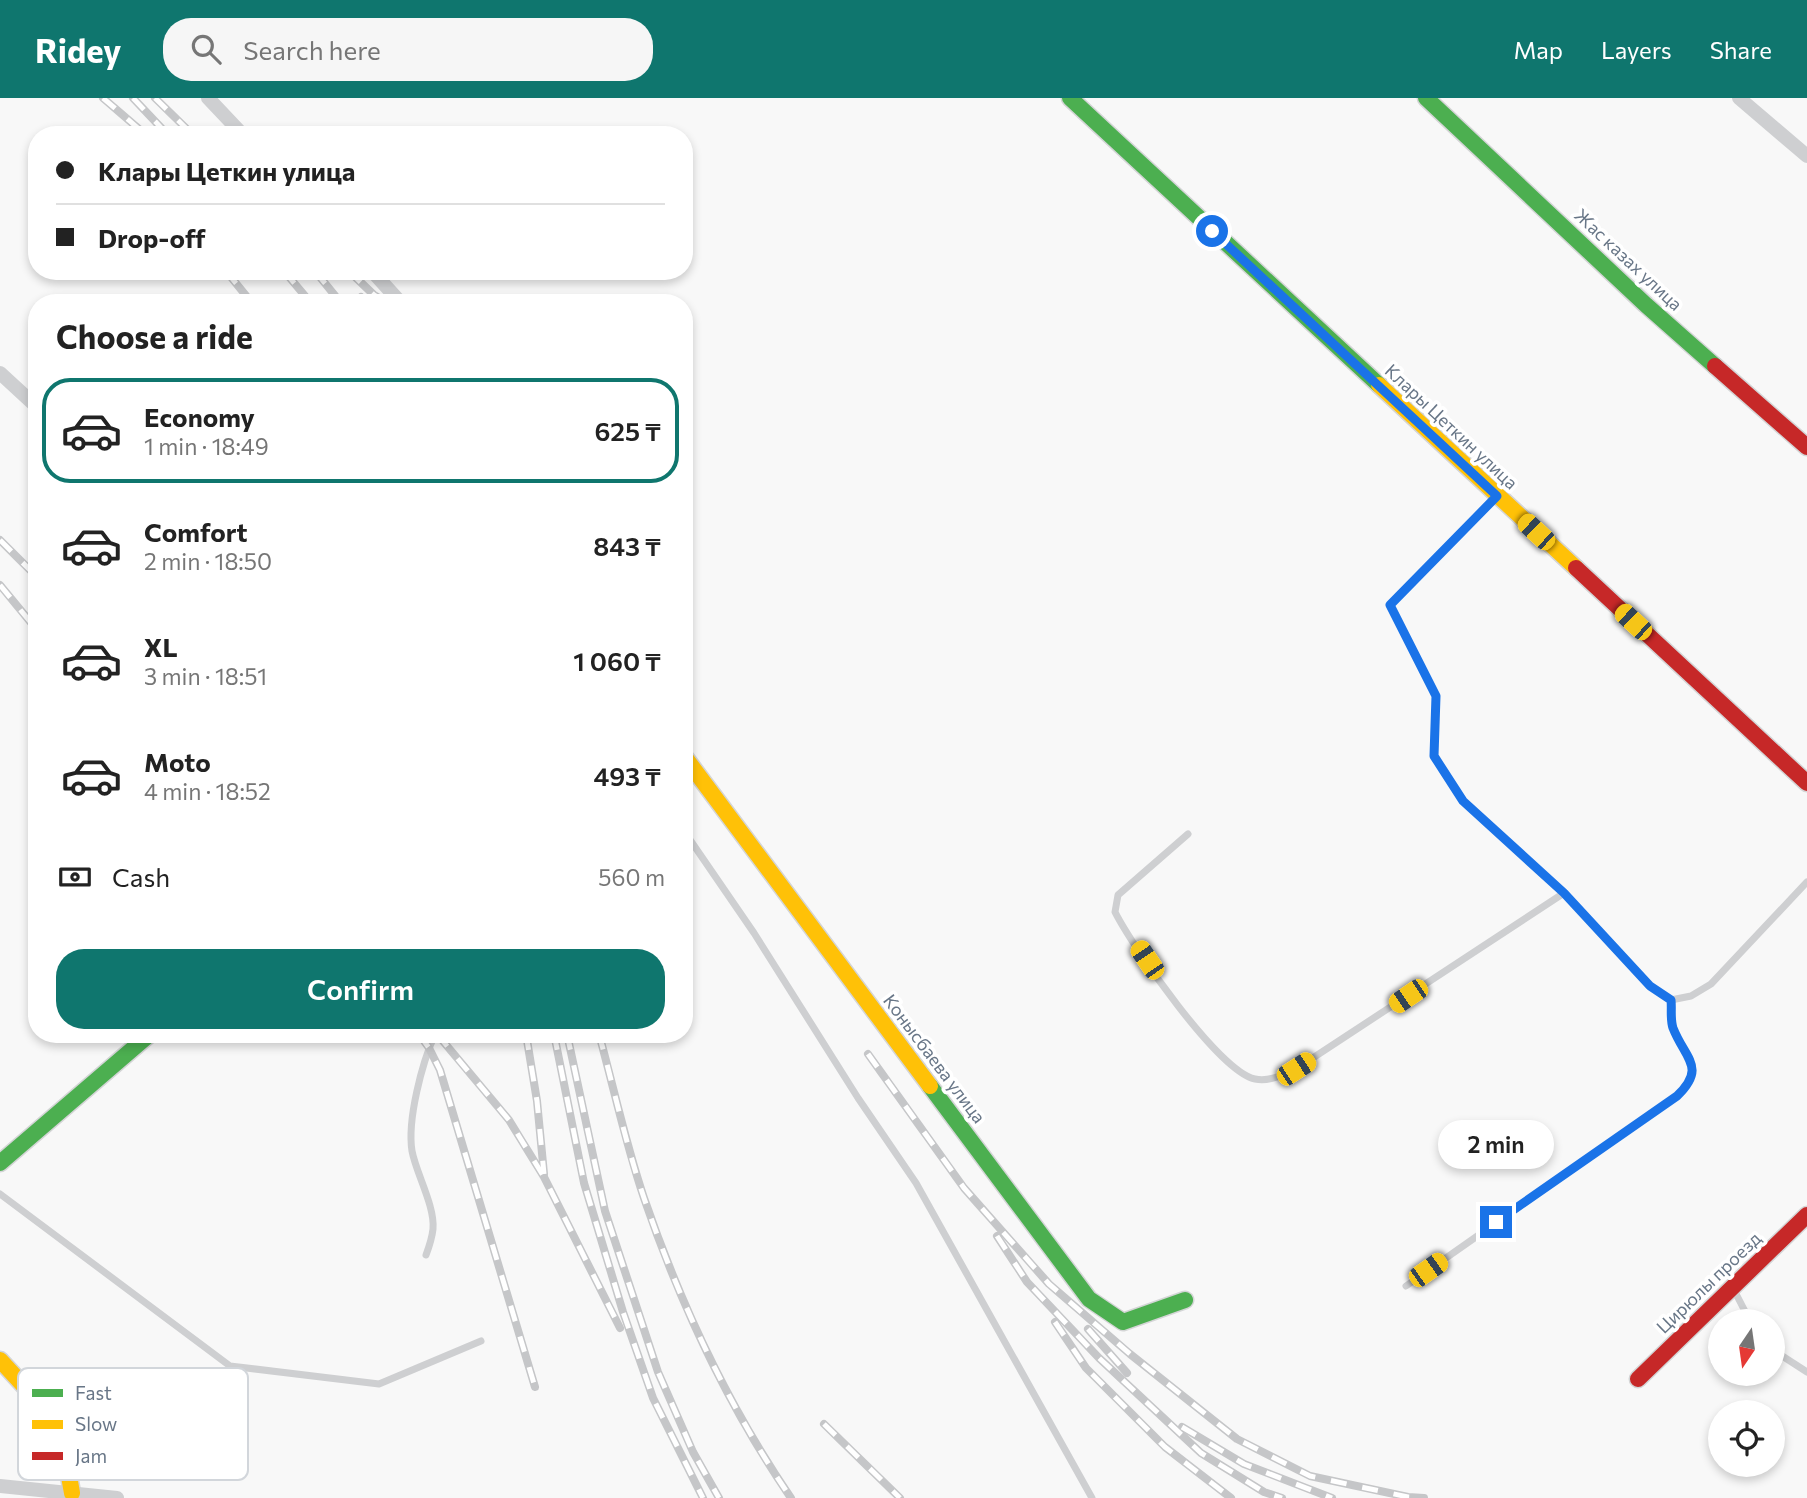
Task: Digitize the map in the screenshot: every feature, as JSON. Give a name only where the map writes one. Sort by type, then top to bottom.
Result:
[{"type":"street","points":[[208,98],[234,126]]},
{"type":"street","name":"Клары Цеткин улица","points":[[1070,98],[1807,783]]},
{"type":"street","name":"Жас казах улица","points":[[1426,98],[1646,305],[1807,447]]},
{"type":"street","points":[[1739,98],[1807,156]]},
{"type":"street","points":[[380,280],[393,294]]},
{"type":"street","points":[[0,373],[28,399]]},
{"type":"street","name":"Конысбаева улица","points":[[693,768],[1088,1299],[1123,1322],[1185,1300]]},
{"type":"street","points":[[0,1163],[140,1043]]},
{"type":"street","name":"Цирюлы проезд","points":[[1638,1379],[1807,1215]]},
{"type":"street","points":[[0,1360],[18,1380]]},
{"type":"street","points":[[70,1480],[72,1493]]},
{"type":"street","points":[[0,1486],[117,1498]]},
{"type":"lane","points":[[1497,496],[1390,605],[1436,696],[1434,756],[1463,801],[1564,893],[1650,986],[1671,1000],[1691,996],[1711,984],[1807,882]]},
{"type":"lane","points":[[1188,834],[1118,895],[1115,912],[1186,1017],[1232,1066],[1253,1079],[1273,1079],[1296,1069],[1564,893]]},
{"type":"lane","points":[[693,844],[916,1183],[1092,1498]]},
{"type":"lane","points":[[1406,1286],[1677,1096],[1690,1084],[1693,1069],[1672,1025],[1671,1000]]},
{"type":"lane","points":[[426,1255],[433,1227],[412,1150],[413,1112],[432,1043]]},
{"type":"lane","points":[[0,1194],[230,1366],[247,1368]]},
{"type":"lane","points":[[1733,1287],[1744,1309]]},
{"type":"lane","points":[[248,1368],[379,1384],[481,1341]]},
{"type":"lane","points":[[1785,1358],[1807,1372]]},
{"type":"railway","points":[[103,98],[136,126]]},
{"type":"railway","points":[[133,98],[159,126]]},
{"type":"railway","points":[[155,98],[184,126]]},
{"type":"railway","points":[[233,280],[245,294]]},
{"type":"railway","points":[[292,280],[303,294]]},
{"type":"railway","points":[[322,280],[334,294]]},
{"type":"railway","points":[[358,280],[373,294]]},
{"type":"railway","points":[[0,540],[28,568]]},
{"type":"railway","points":[[0,585],[28,619]]},
{"type":"railway","points":[[425,1043],[440,1070],[535,1387]]},
{"type":"railway","points":[[445,1043],[509,1120],[544,1177],[620,1328]]},
{"type":"railway","points":[[527,1043],[537,1101],[544,1174]]},
{"type":"railway","points":[[556,1043],[584,1183],[623,1312],[653,1398],[703,1498]]},
{"type":"railway","points":[[569,1043],[605,1211],[658,1372],[693,1452],[719,1498]]},
{"type":"railway","points":[[601,1043],[638,1178],[673,1276],[726,1390],[791,1498]]},
{"type":"railway","points":[[868,1054],[964,1188],[1049,1284],[1130,1354],[1237,1439],[1310,1476],[1424,1498]]},
{"type":"railway","points":[[997,1236],[1027,1282],[1099,1358],[1201,1453],[1264,1492],[1282,1498]]},
{"type":"railway","points":[[1055,1322],[1086,1368],[1165,1447],[1231,1498]]},
{"type":"railway","points":[[1088,1329],[1127,1373]]},
{"type":"railway","points":[[824,1424],[900,1498]]},
{"type":"railway","points":[[1182,1427],[1244,1464],[1332,1498]]},
{"type":"traffic: fast","points":[[1070,98],[1379,385]]},
{"type":"traffic: fast","points":[[1426,98],[1646,305],[1715,366]]},
{"type":"traffic: fast","points":[[0,1163],[140,1043]]},
{"type":"traffic: fast","points":[[930,1086],[1089,1299],[1123,1322],[1185,1300]]},
{"type":"traffic: slow","points":[[1379,385],[1576,568]]},
{"type":"traffic: slow","points":[[693,768],[930,1086]]},
{"type":"traffic: slow","points":[[0,1360],[18,1380]]},
{"type":"traffic: slow","points":[[70,1480],[72,1493]]},
{"type":"traffic: jam","points":[[1715,366],[1807,447]]},
{"type":"traffic: jam","points":[[1576,568],[1807,783]]},
{"type":"traffic: jam","points":[[1638,1379],[1807,1215]]},
{"type":"route","points":[[1212,231],[1497,496],[1390,605],[1436,696],[1434,756],[1463,801],[1564,893],[1650,986],[1671,1000],[1672,1025],[1693,1069],[1690,1084],[1677,1096],[1496,1222]]}]
